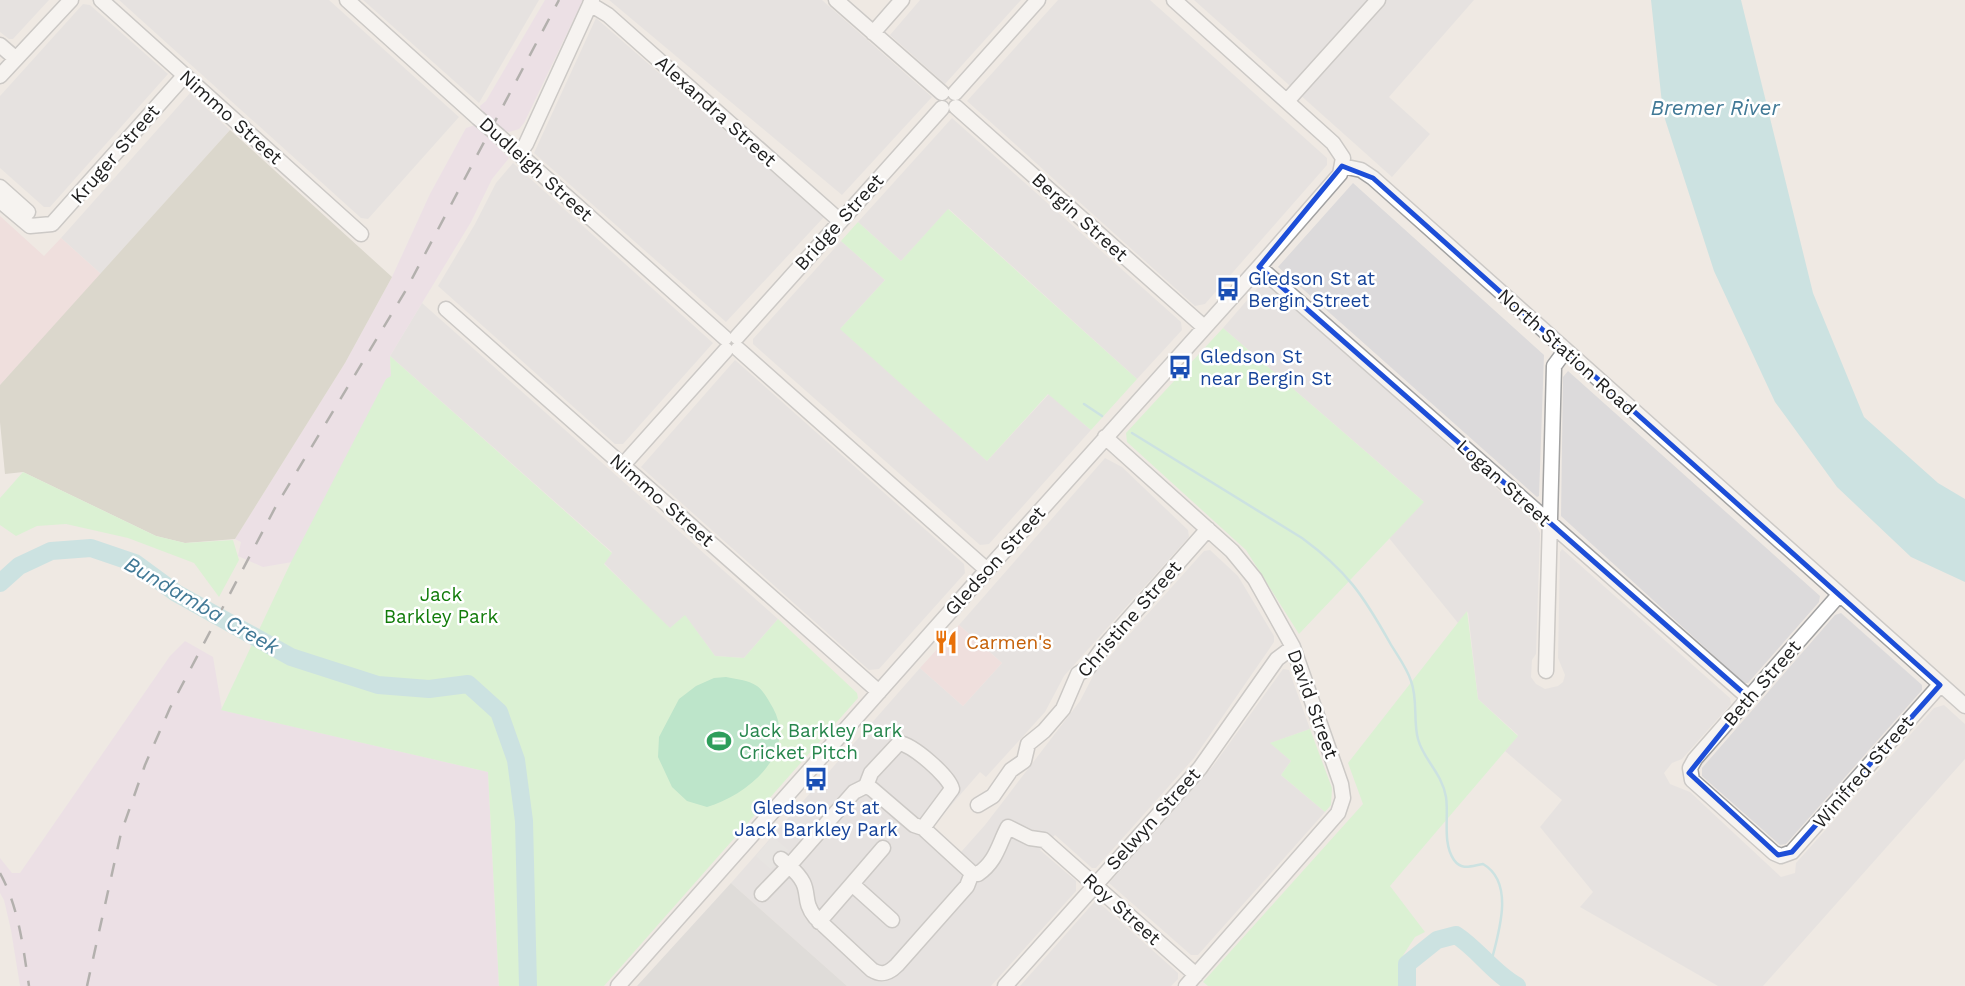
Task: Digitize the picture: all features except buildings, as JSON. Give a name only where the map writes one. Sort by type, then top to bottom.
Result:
[{"type":"street","points":[[0,76],[71,0]]},
{"type":"street","name":"Nimmo Street","points":[[101,0],[361,233]]},
{"type":"street","name":"Dudleigh Street","points":[[347,0],[987,570]]},
{"type":"street","name":"Bergin Street","points":[[836,0],[1204,327]]},
{"type":"street","points":[[873,33],[902,0]]},
{"type":"street","name":"Bridge Street","points":[[623,465],[1038,0]]},
{"type":"street","points":[[1287,101],[1378,0]]},
{"type":"street","points":[[519,154],[532,132],[591,2]]},
{"type":"street","name":"Alexandra Street","points":[[591,2],[840,221]]},
{"type":"street","points":[[1182,3],[1339,149],[1343,158],[1342,166]]},
{"type":"street","points":[[0,45],[15,58]]},
{"type":"street","name":"Kruger Street","points":[[41,226],[52,224],[60,217],[185,75]]},
{"type":"street","name":"Gledson Street","points":[[618,986],[1335,181],[1342,166]]},
{"type":"street","name":"North Station Road","points":[[1342,166],[1361,170],[1373,178],[1965,706]]},
{"type":"street","points":[[0,187],[41,226]]},
{"type":"street","points":[[0,201],[30,226],[41,226]]},
{"type":"street","name":"Logan Street","points":[[1259,267],[1749,698]]},
{"type":"street","name":"Nimmo Street","points":[[446,309],[879,692]]},
{"type":"street","points":[[1546,671],[1554,366],[1565,351]]},
{"type":"street","name":"David Street","points":[[1105,437],[1244,563],[1293,647],[1341,784],[1343,798],[1338,813],[1191,980]]},
{"type":"street","name":"Christine Street","points":[[978,805],[993,796],[1011,770],[1024,761],[1028,744],[1044,731],[1063,709],[1078,674],[1093,663],[1102,649],[1208,529]]},
{"type":"street","name":"Beth Street","points":[[1689,773],[1695,759],[1839,595]]},
{"type":"street","name":"Selwyn Street","points":[[1005,986],[1200,768],[1277,659],[1293,647]]},
{"type":"street","name":"Winifred Street","points":[[1689,773],[1695,783],[1774,853],[1785,856],[1795,849],[1940,685]]},
{"type":"street","points":[[762,894],[785,863],[854,792],[866,786],[871,773],[899,743],[912,747],[951,785],[950,795],[923,828]]},
{"type":"street","points":[[785,863],[802,878],[806,885],[809,910],[819,922],[872,970],[886,973],[897,965],[967,886],[972,873],[923,828],[914,825],[866,786]]},
{"type":"street","name":"Roy Street","points":[[972,873],[978,874],[988,865],[1001,846],[1009,827],[1047,843],[1095,885],[1191,980]]},
{"type":"street","points":[[819,922],[883,848]]},
{"type":"street","points":[[852,884],[892,920]]},
{"type":"highlighted area","points":[[1342,166],[1373,178],[1940,685],[1792,852],[1778,855],[1689,773],[1749,698],[1259,267]]},
{"type":"shaded area","points":[[0,0],[49,0],[13,39],[9,39],[0,32]]},
{"type":"shaded area","points":[[119,0],[329,0],[459,117],[368,219],[361,218]]},
{"type":"shaded area","points":[[363,0],[539,0],[479,103]]},
{"type":"shaded area","points":[[545,0],[583,0],[524,123],[519,129],[509,132],[501,130],[482,113],[480,106],[486,101]]},
{"type":"shaded area","points":[[609,0],[822,0],[932,97],[842,195]]},
{"type":"shaded area","points":[[920,0],[1021,0],[945,84],[890,35]]},
{"type":"shaded area","points":[[1058,0],[1150,0],[1327,158],[1327,165],[1205,304],[1195,306],[967,101]]},
{"type":"shaded area","points":[[1194,0],[1474,0],[1389,97],[1430,134],[1392,177]]},
{"type":"shaded area","points":[[83,4],[90,5],[168,74],[50,207],[44,207],[0,168],[0,96]]},
{"type":"shaded area","points":[[596,18],[824,217],[726,322],[534,153]]},
{"type":"shaded area","points":[[190,93],[230,130],[101,274],[61,238]]},
{"type":"shaded area","points":[[952,118],[1181,322],[1182,330],[1137,379],[949,209],[901,261],[858,222]]},
{"type":"shaded area","points":[[475,125],[509,158],[492,179],[471,222],[390,356],[391,376],[292,562],[263,567],[238,556],[241,542],[235,539],[345,363],[392,277],[430,194],[466,128]]},
{"type":"shaded area","points":[[230,130],[392,277],[345,363],[235,539],[185,543],[156,536],[23,472],[5,474],[0,385]]},
{"type":"shaded area","points":[[513,163],[713,343],[623,444],[615,444],[438,286],[496,183]]},
{"type":"shaded area","points":[[1353,183],[1544,355],[1539,496],[1278,267]]},
{"type":"shaded area","points":[[0,216],[44,256],[61,238],[101,274],[0,385]]},
{"type":"shaded area","points":[[841,241],[885,280],[841,328],[987,461],[1049,394],[1091,430],[989,544],[980,545],[753,344],[753,339]]},
{"type":"shaded area","points":[[1261,284],[1268,284],[1535,523],[1540,533],[1536,654],[1532,660],[1531,677],[1536,684],[1545,689],[1558,686],[1565,675],[1558,658],[1562,549],[1730,698],[1731,704],[1682,759],[1672,763],[1664,773],[1670,784],[1690,792],[1781,877],[1795,873],[1796,863],[1934,708],[1944,705],[1965,724],[1965,759],[1763,986],[1718,986],[1580,907],[1593,892],[1540,827],[1562,800],[1505,751],[1518,735],[1478,699],[1468,612],[1458,623],[1389,538],[1423,501],[1223,328]]},
{"type":"shaded area","points":[[422,303],[778,619],[744,658],[715,656],[685,616],[670,629],[604,563],[612,552],[390,356]]},
{"type":"shaded area","points":[[735,360],[964,564],[965,573],[879,669],[869,670],[641,467]]},
{"type":"shaded area","points":[[1568,371],[1820,596],[1819,602],[1748,683],[1744,683],[1561,516],[1563,377]]},
{"type":"shaded area","points":[[1105,458],[1122,467],[1188,530],[1189,537],[1064,676],[1045,712],[986,777],[980,772],[934,825],[935,830],[961,852],[985,825],[1080,701],[1094,674],[1204,551],[1210,550],[1238,576],[1274,636],[1274,642],[1194,758],[1096,868],[1092,868],[1055,835],[1040,850],[1076,881],[1076,891],[991,986],[847,986],[731,883],[920,668],[963,706],[1002,663],[959,625]]},
{"type":"shaded area","points":[[1841,613],[1922,685],[1922,690],[1786,844],[1780,845],[1702,776],[1702,768],[1835,615]]},
{"type":"shaded area","points":[[959,625],[1002,663],[963,706],[920,668]]},
{"type":"shaded area","points":[[185,641],[213,657],[222,710],[488,772],[499,986],[20,986],[11,930],[0,893],[0,858],[12,873],[20,873],[170,656]]},
{"type":"shaded area","points":[[1283,669],[1289,670],[1310,729],[1271,743],[1291,761],[1281,775],[1325,812],[1198,955],[1191,955],[1109,883],[1213,766]]},
{"type":"shaded area","points":[[773,837],[788,850],[771,869],[756,856]]},
{"type":"shaded area","points":[[731,883],[847,986],[637,986]]},
{"type":"shaded area","points":[[1096,900],[1178,973],[1178,979],[1171,986],[1020,986]]},
{"type":"green space","points":[[948,209],[1137,379],[1091,430],[1048,394],[987,461],[840,329],[885,280],[841,241],[858,222],[901,261]]},
{"type":"green space","points":[[1223,328],[1424,502],[1299,634],[1246,550],[1127,442],[1126,433]]},
{"type":"green space","name":"Jack Barkley Park","points":[[390,356],[612,553],[604,564],[670,628],[685,615],[715,656],[744,658],[778,619],[857,693],[858,698],[604,986],[499,986],[488,772],[221,710],[291,562],[386,379],[391,376]]},
{"type":"green space","points":[[23,472],[156,536],[185,543],[233,540],[239,560],[219,597],[194,563],[128,538],[66,524],[37,526],[16,536],[0,525],[0,498]]},
{"type":"green space","points":[[1467,611],[1478,699],[1518,736],[1390,886],[1425,932],[1415,937],[1398,963],[1399,986],[1208,986],[1203,982],[1363,804],[1348,763]]},
{"type":"green space","name":"Jack Barkley Park Cricket Pitch","points":[[726,677],[750,682],[762,691],[773,708],[779,725],[779,741],[774,756],[752,783],[738,793],[707,807],[687,801],[672,787],[658,757],[659,737],[679,699],[696,686],[714,678]]},
{"type":"green space","points":[[1310,729],[1332,788],[1331,805],[1325,812],[1281,775],[1291,761],[1270,743]]},
{"type":"water","name":"Bremer River","points":[[1651,0],[1741,0],[1813,293],[1864,417],[1938,483],[1965,499],[1965,582],[1911,557],[1837,487],[1775,402],[1714,271],[1663,113]]},
{"type":"waterway","points":[[1084,404],[1102,416]]},
{"type":"waterway","points":[[1132,433],[1302,538],[1331,562],[1362,597],[1411,681],[1418,739],[1444,788],[1450,853],[1460,866],[1483,864],[1493,873],[1499,884],[1502,911],[1490,966]]},
{"type":"waterway","name":"Bundamba Creek","points":[[0,583],[19,566],[51,551],[91,548],[135,563],[176,593],[291,657],[378,685],[429,689],[468,684],[499,712],[516,760],[524,821],[528,986]]},
{"type":"waterway","name":"Bundamba Creek","points":[[1407,986],[1407,964],[1437,940],[1456,935],[1517,986]]},
{"type":"railway","points":[[87,986],[121,833],[145,765],[170,708],[276,506],[406,290],[559,0]]},
{"type":"railway","points":[[0,873],[16,914],[29,986]]},
{"type":"place","name":"Gledson St at Bergin Street","points":[[1228,289]]},
{"type":"place","name":"Gledson St near Bergin St","points":[[1180,367]]},
{"type":"place","name":"Carmen's","points":[[946,642]]},
{"type":"place","name":"Jack Barkley Park Cricket Pitch","points":[[719,741]]},
{"type":"place","name":"Gledson St at Jack Barkley Park","points":[[816,779]]}]
